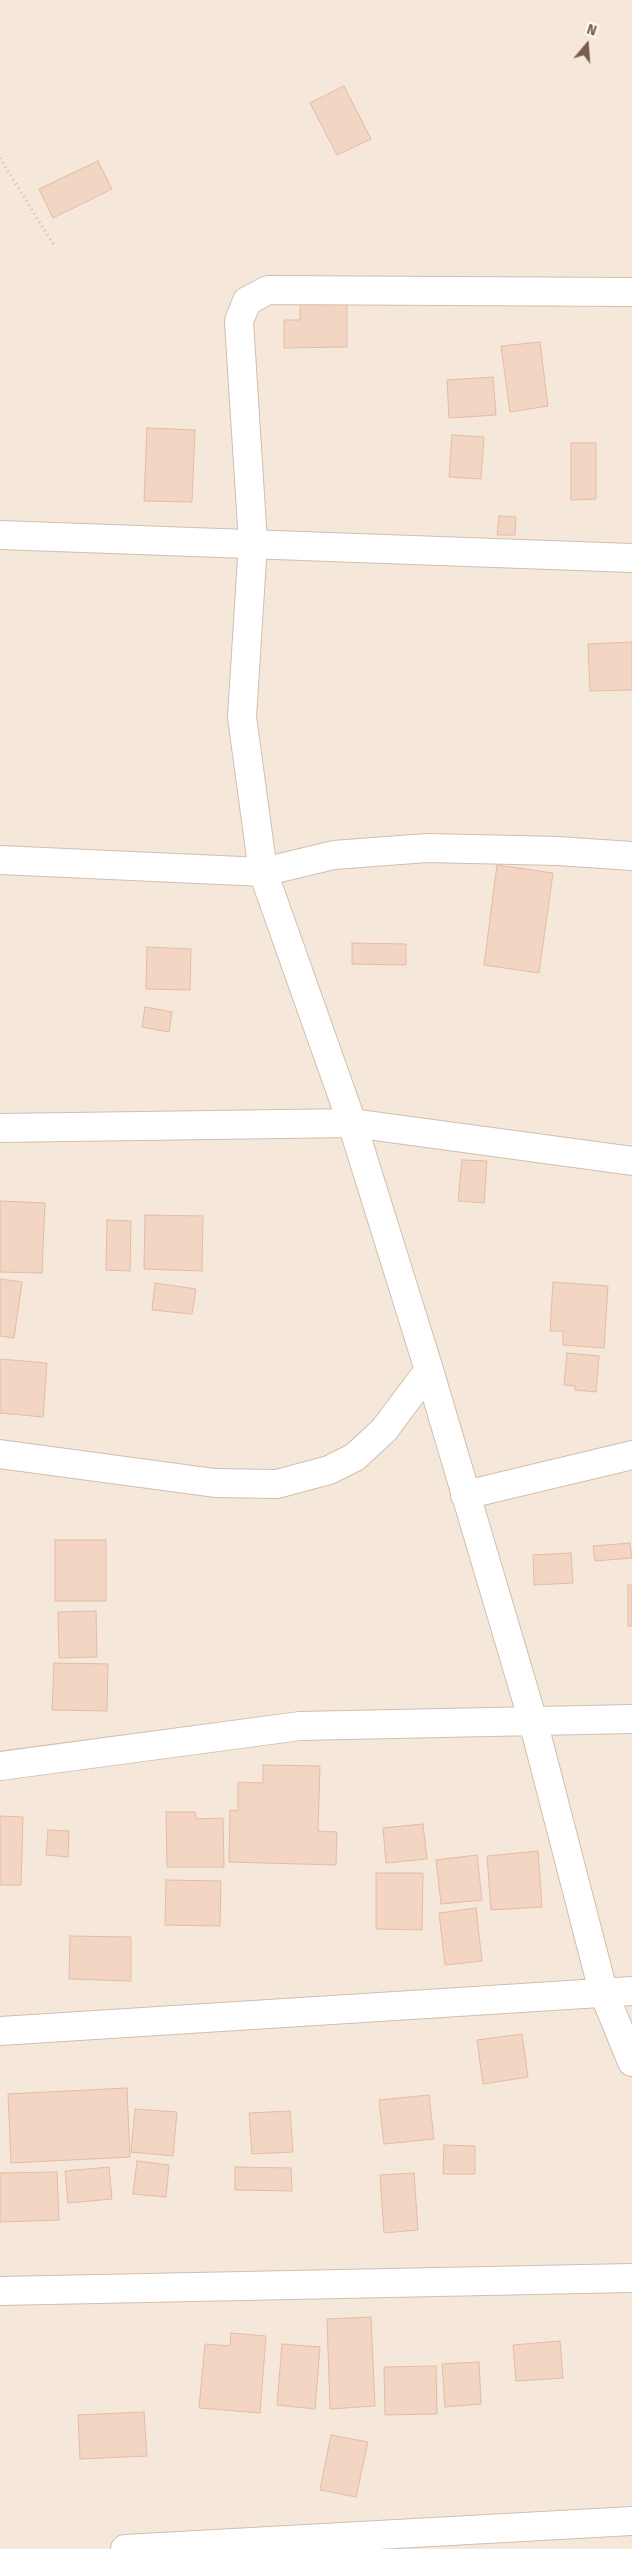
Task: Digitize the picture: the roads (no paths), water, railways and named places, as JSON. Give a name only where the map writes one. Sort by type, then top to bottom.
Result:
[{"type":"street","points":[[632,292],[268,290],[246,301],[239,320],[253,543],[242,717],[263,872],[352,1123],[429,1370],[533,1721],[604,1992],[632,2062]]},
{"type":"street","points":[[0,535],[632,558]]},
{"type":"street","points":[[0,860],[263,872],[334,855],[427,848],[558,850],[632,856]]},
{"type":"street","points":[[0,1128],[352,1123],[632,1161]]},
{"type":"street","points":[[0,1454],[214,1483],[277,1484],[329,1470],[355,1457],[384,1430],[429,1370]]},
{"type":"street","points":[[465,1495],[632,1455]]},
{"type":"street","points":[[0,1766],[300,1726],[632,1719]]},
{"type":"street","points":[[0,2031],[632,1991]]},
{"type":"street","points":[[0,2291],[632,2278]]},
{"type":"street","points":[[125,2549],[632,2521]]}]
